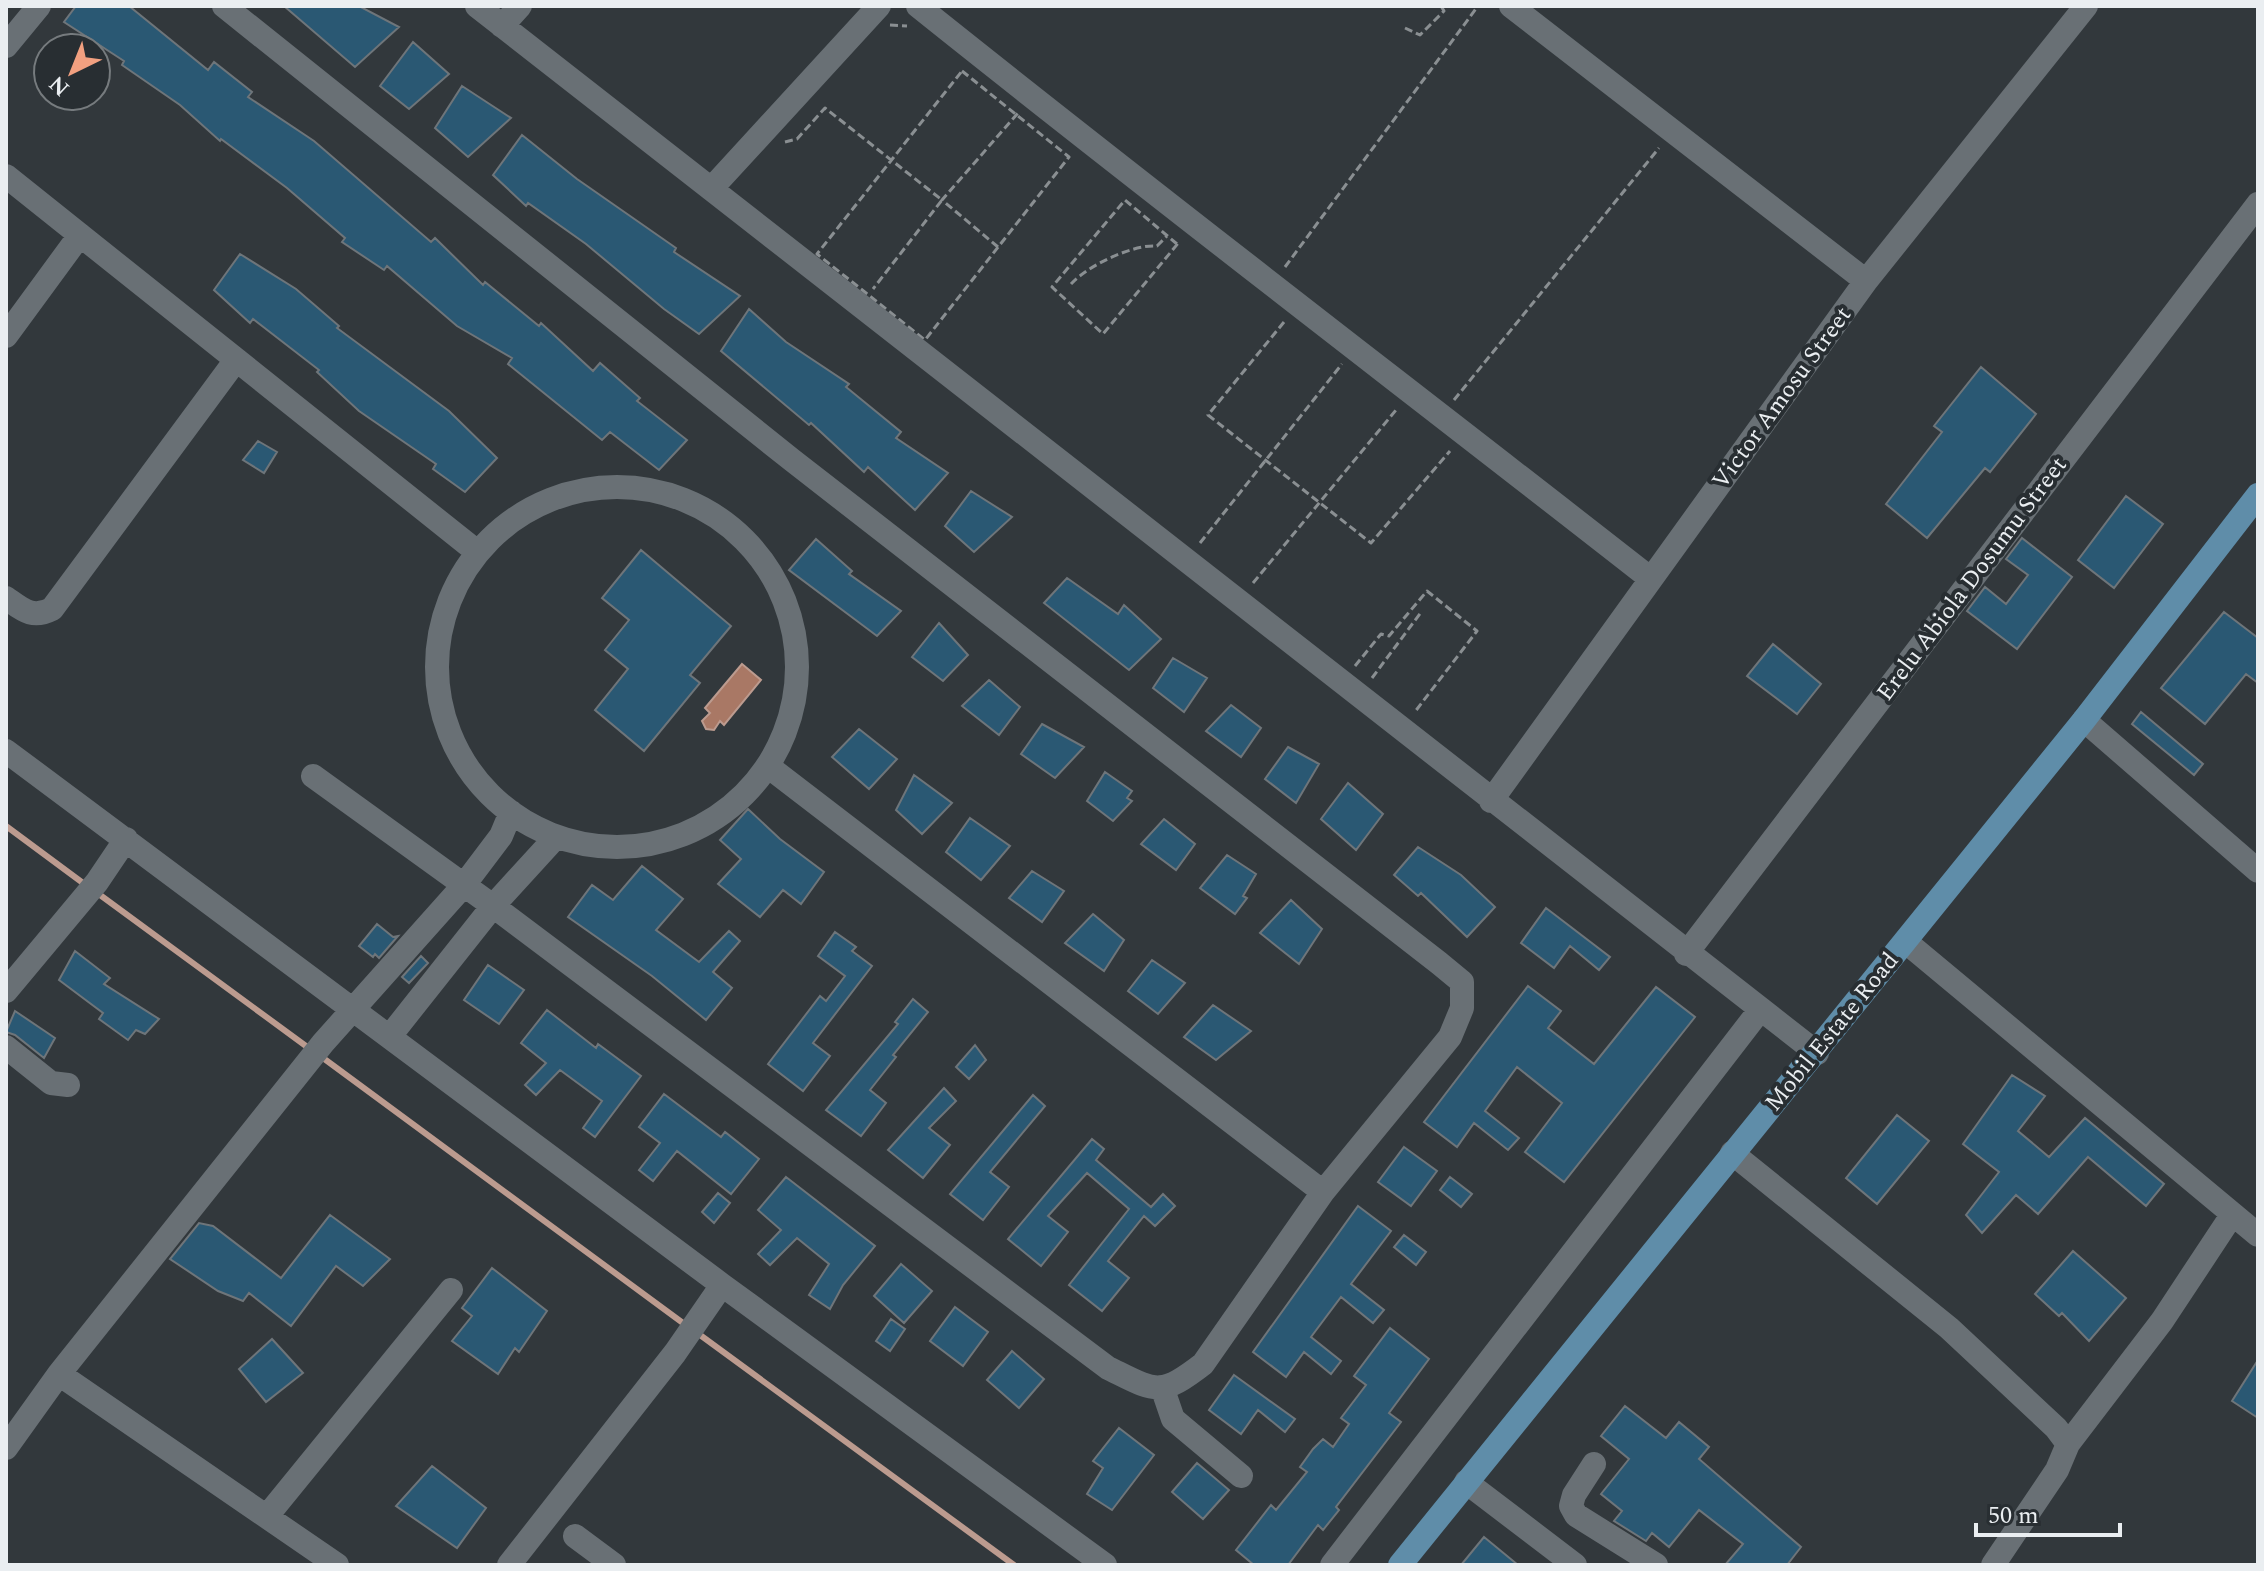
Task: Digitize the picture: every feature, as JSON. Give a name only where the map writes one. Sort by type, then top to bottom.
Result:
[{"type":"main road","name":"Mobil Estate Road","points":[[1400,1565],[1732,1153],[1817,1053],[2084,720],[2258,495]]},
{"type":"street","points":[[6,46],[39,6]]},
{"type":"street","points":[[224,6],[792,460],[1462,982],[1462,1008],[1450,1037],[1323,1192],[1203,1364],[1177,1385],[1152,1389],[1108,1368],[493,906],[313,776]]},
{"type":"street","points":[[477,6],[1686,954],[1817,1053]]},
{"type":"street","points":[[502,26],[520,6]]},
{"type":"street","points":[[1511,6],[1866,281]]},
{"type":"street","name":"Victor Amosu Street","points":[[1491,801],[1866,281],[2086,6]]},
{"type":"street","points":[[711,189],[884,15]]},
{"type":"street","points":[[916,16],[1175,228],[1273,283],[1651,579]]},
{"type":"street","points":[[6,176],[476,551]]},
{"type":"street","name":"Erelu Abiola Dosumu Street","points":[[1686,954],[2258,204]]},
{"type":"street","points":[[6,336],[80,235]]},
{"type":"street","points":[[6,598],[26,613],[39,615],[52,609],[236,360]]},
{"type":"street","points":[[636,487],[694,503],[720,519],[744,538],[780,589],[797,648],[793,710],[769,767],[732,808],[684,836],[630,848],[556,837],[533,828],[511,812],[461,759],[440,707],[436,652],[448,599],[476,551],[521,512],[577,490],[636,487]]},
{"type":"street","points":[[2084,720],[2258,871]]},
{"type":"street","points":[[6,751],[722,1285],[1105,1565]]},
{"type":"street","points":[[769,767],[1323,1192]]},
{"type":"street","points":[[6,1448],[59,1374],[323,1043],[464,885],[501,836],[511,812]]},
{"type":"street","points":[[390,1036],[493,906],[556,837]]},
{"type":"street","points":[[6,991],[97,882],[126,839]]},
{"type":"street","points":[[1906,942],[2258,1235]]},
{"type":"street","points":[[1332,1565],[1760,1010]]},
{"type":"street","points":[[6,1047],[51,1083],[68,1085]]},
{"type":"street","points":[[1732,1153],[1949,1328],[2056,1428],[2068,1444]]},
{"type":"street","points":[[1993,1565],[2057,1470],[2068,1444],[2162,1321],[2232,1215]]},
{"type":"street","points":[[509,1565],[675,1353],[722,1285]]},
{"type":"street","points":[[267,1516],[451,1290]]},
{"type":"street","points":[[59,1374],[337,1565]]},
{"type":"street","points":[[1162,1387],[1173,1419],[1241,1476]]},
{"type":"street","points":[[1594,1464],[1574,1495],[1571,1506],[1576,1515],[1656,1565]]},
{"type":"street","points":[[1466,1482],[1575,1565]]},
{"type":"street","points":[[575,1536],[614,1565]]},
{"type":"path","points":[[1405,28],[1420,35],[1444,11],[1441,6]]},
{"type":"path","points":[[1273,283],[1478,6]]},
{"type":"path","points":[[884,15],[916,16]]},
{"type":"path","points":[[962,71],[1017,115],[1069,157],[925,340],[817,254],[962,71]]},
{"type":"path","points":[[869,295],[942,200],[1023,107]]},
{"type":"path","points":[[787,132],[777,143],[797,139],[825,108],[998,247]]},
{"type":"path","points":[[1442,415],[1673,131]]},
{"type":"path","points":[[1125,200],[1175,228],[1182,238],[1103,334],[1052,287],[1125,200]]},
{"type":"path","points":[[1175,228],[1177,244]]},
{"type":"path","points":[[1071,284],[1083,271],[1139,245],[1157,246],[1175,228]]},
{"type":"path","points":[[1285,315],[1288,317],[1208,415],[1317,503],[1371,543],[1455,445]]},
{"type":"path","points":[[1195,550],[1347,358]]},
{"type":"path","points":[[1244,594],[1401,404]]},
{"type":"path","points":[[1351,671],[1381,634],[1389,636],[1427,591],[1477,631],[1413,715]]},
{"type":"path","points":[[1358,697],[1422,611]]},
{"type":"shaded area","points":[[742,664],[761,680],[724,725],[720,721],[714,730],[706,729],[702,721],[710,713],[705,708]]},
{"type":"building","points":[[76,6],[129,6],[208,70],[214,62],[252,92],[248,97],[314,141],[431,242],[435,238],[483,285],[485,282],[539,326],[541,323],[593,371],[600,363],[640,398],[637,401],[687,440],[659,470],[610,432],[602,440],[508,364],[512,358],[457,326],[387,266],[384,270],[342,242],[345,238],[287,188],[220,141],[180,105],[122,65],[124,61],[112,53],[112,32],[79,32],[64,22]]},
{"type":"building","points":[[284,6],[359,6],[399,27],[355,67]]},
{"type":"building","points":[[413,42],[449,74],[409,109],[380,86]]},
{"type":"building","points":[[462,86],[511,118],[468,157],[435,128]]},
{"type":"building","points":[[522,135],[577,179],[676,248],[674,252],[740,296],[699,334],[664,309],[586,244],[528,203],[526,206],[493,175]]},
{"type":"building","points":[[240,254],[296,289],[339,326],[337,328],[449,411],[497,458],[465,492],[433,469],[436,464],[359,411],[317,372],[319,370],[253,319],[250,323],[214,290]]},
{"type":"building","points":[[749,309],[786,342],[849,384],[846,387],[901,432],[896,438],[948,473],[915,510],[868,467],[864,472],[811,423],[809,425],[721,351]]},
{"type":"building","points":[[1981,367],[2036,414],[1990,472],[1985,468],[1927,538],[1886,504],[1942,432],[1934,426]]},
{"type":"building","points":[[258,441],[277,452],[264,473],[243,460]]},
{"type":"building","points":[[971,491],[1012,517],[974,552],[945,526]]},
{"type":"building","points":[[2126,496],[2163,524],[2114,588],[2078,560]]},
{"type":"building","points":[[2022,538],[2072,577],[2017,649],[1967,611],[1985,587],[2006,604],[2028,575],[2006,559]]},
{"type":"building","points":[[816,539],[852,571],[849,574],[901,611],[877,636],[789,570]]},
{"type":"building","points":[[641,550],[731,626],[690,675],[700,683],[644,751],[595,710],[628,669],[605,650],[629,620],[602,598]]},
{"type":"building","points":[[1067,578],[1118,614],[1124,605],[1161,639],[1129,670],[1044,603]]},
{"type":"building","points":[[2224,612],[2258,638],[2258,683],[2246,674],[2205,724],[2161,688]]},
{"type":"building","points":[[939,623],[968,655],[943,681],[912,657]]},
{"type":"building","points":[[1773,644],[1821,684],[1797,714],[1747,676]]},
{"type":"building","points":[[1173,658],[1207,678],[1184,712],[1153,688]]},
{"type":"building","points":[[989,680],[1020,707],[999,735],[962,706]]},
{"type":"building","points":[[1231,705],[1261,728],[1241,757],[1206,731]]},
{"type":"building","points":[[2141,712],[2203,764],[2194,775],[2132,724]]},
{"type":"building","points":[[1042,724],[1084,747],[1055,778],[1021,754]]},
{"type":"building","points":[[859,729],[897,759],[869,789],[832,757]]},
{"type":"building","points":[[1288,747],[1319,764],[1296,803],[1265,779]]},
{"type":"building","points":[[1105,772],[1132,791],[1127,798],[1132,801],[1113,821],[1087,801]]},
{"type":"building","points":[[914,775],[952,803],[922,834],[896,810]]},
{"type":"building","points":[[1348,783],[1383,814],[1356,850],[1321,819]]},
{"type":"building","points":[[748,809],[780,839],[824,872],[801,904],[783,890],[760,917],[718,884],[741,859],[720,840]]},
{"type":"building","points":[[970,818],[1010,846],[981,880],[946,852]]},
{"type":"building","points":[[1164,819],[1195,844],[1176,870],[1141,844]]},
{"type":"building","points":[[1418,847],[1461,875],[1495,907],[1467,937],[1421,893],[1418,896],[1394,875]]},
{"type":"building","points":[[1227,855],[1256,874],[1243,896],[1247,898],[1235,914],[1200,888]]},
{"type":"building","points":[[642,866],[683,899],[656,930],[699,962],[729,931],[740,941],[713,972],[732,988],[706,1020],[652,976],[568,917],[592,885],[613,900]]},
{"type":"building","points":[[1032,871],[1064,891],[1042,922],[1009,898]]},
{"type":"building","points":[[1291,900],[1322,929],[1299,964],[1260,933]]},
{"type":"building","points":[[1546,908],[1610,957],[1599,970],[1570,946],[1554,968],[1521,943]]},
{"type":"building","points":[[1093,914],[1124,940],[1104,971],[1065,943]]},
{"type":"building","points":[[377,924],[393,937],[398,936],[379,958],[359,946]]},
{"type":"building","points":[[835,932],[856,947],[852,951],[872,966],[813,1043],[830,1056],[803,1091],[768,1064],[820,996],[826,1001],[845,976],[818,956]]},
{"type":"building","points":[[75,951],[110,978],[104,984],[159,1019],[145,1034],[136,1030],[128,1040],[99,1019],[103,1013],[59,980]]},
{"type":"building","points":[[421,956],[428,963],[409,983],[402,977]]},
{"type":"building","points":[[1152,960],[1185,983],[1158,1014],[1128,991]]},
{"type":"building","points":[[488,965],[524,990],[499,1024],[464,1000]]},
{"type":"building","points":[[1528,986],[1561,1011],[1548,1028],[1594,1064],[1656,987],[1695,1017],[1564,1182],[1525,1152],[1562,1103],[1517,1067],[1485,1111],[1519,1138],[1508,1150],[1474,1123],[1457,1147],[1424,1122]]},
{"type":"building","points":[[913,999],[928,1012],[893,1055],[896,1057],[870,1090],[886,1103],[861,1136],[826,1110],[898,1024],[895,1022]]},
{"type":"building","points":[[1213,1005],[1251,1031],[1216,1060],[1184,1037]]},
{"type":"building","points":[[547,1010],[596,1048],[598,1044],[641,1076],[595,1137],[583,1128],[602,1101],[560,1070],[536,1095],[525,1085],[546,1063],[521,1043]]},
{"type":"building","points":[[15,1011],[55,1038],[44,1058],[15,1035],[6,1032]]},
{"type":"building","points":[[975,1045],[986,1060],[969,1079],[956,1067]]},
{"type":"building","points":[[2012,1075],[2045,1096],[2018,1131],[2049,1157],[2085,1118],[2164,1184],[2146,1206],[2088,1157],[2038,1214],[2016,1195],[1982,1233],[1966,1215],[1999,1172],[1963,1144]]},
{"type":"building","points":[[944,1088],[956,1101],[929,1128],[950,1145],[923,1178],[888,1150]]},
{"type":"building","points":[[664,1094],[721,1137],[725,1132],[759,1159],[731,1194],[677,1151],[653,1181],[639,1170],[660,1143],[639,1127]]},
{"type":"building","points":[[1033,1095],[1045,1106],[990,1172],[1009,1187],[983,1220],[950,1194]]},
{"type":"building","points":[[1897,1115],[1929,1141],[1877,1204],[1846,1178]]},
{"type":"building","points":[[1092,1139],[1104,1149],[1096,1160],[1151,1207],[1163,1194],[1175,1206],[1155,1226],[1144,1216],[1108,1261],[1129,1278],[1102,1311],[1069,1285],[1129,1209],[1087,1173],[1048,1216],[1068,1232],[1041,1266],[1008,1239]]},
{"type":"building","points":[[1404,1147],[1437,1171],[1411,1206],[1378,1182]]},
{"type":"building","points":[[786,1177],[875,1246],[843,1285],[830,1309],[809,1295],[829,1264],[797,1238],[770,1265],[758,1254],[781,1230],[758,1210]]},
{"type":"building","points":[[1450,1177],[1472,1194],[1461,1207],[1440,1190]]},
{"type":"building","points":[[718,1193],[730,1203],[714,1223],[702,1212]]},
{"type":"building","points":[[1358,1206],[1391,1231],[1351,1284],[1384,1310],[1373,1323],[1341,1297],[1311,1337],[1341,1361],[1331,1374],[1304,1352],[1286,1377],[1253,1352]]},
{"type":"building","points":[[330,1215],[390,1259],[363,1286],[336,1266],[291,1326],[249,1293],[243,1301],[218,1291],[170,1259],[199,1223],[213,1226],[281,1278]]},
{"type":"building","points":[[1404,1235],[1426,1252],[1416,1265],[1394,1247]]},
{"type":"building","points":[[2073,1251],[2126,1298],[2089,1341],[2062,1313],[2059,1316],[2035,1294]]},
{"type":"building","points":[[901,1264],[932,1291],[904,1323],[874,1296]]},
{"type":"building","points":[[492,1268],[547,1311],[519,1352],[515,1348],[498,1374],[452,1341],[472,1316],[462,1308]]},
{"type":"building","points":[[955,1307],[988,1332],[963,1366],[930,1341]]},
{"type":"building","points":[[891,1319],[905,1329],[890,1351],[876,1341]]},
{"type":"building","points":[[1390,1328],[1429,1359],[1389,1413],[1401,1422],[1336,1507],[1339,1510],[1323,1530],[1318,1525],[1288,1565],[1254,1565],[1236,1550],[1271,1505],[1276,1510],[1307,1472],[1300,1467],[1313,1449],[1323,1439],[1333,1447],[1349,1424],[1341,1418],[1366,1385],[1354,1376]]},
{"type":"building","points":[[272,1339],[303,1373],[266,1402],[239,1369]]},
{"type":"building","points":[[1012,1351],[1044,1379],[1019,1408],[987,1380]]},
{"type":"building","points":[[2258,1360],[2258,1418],[2232,1401]]},
{"type":"building","points":[[1234,1375],[1295,1419],[1285,1432],[1258,1410],[1241,1434],[1209,1410]]},
{"type":"building","points":[[1625,1406],[1666,1438],[1679,1422],[1709,1447],[1699,1459],[1801,1547],[1787,1565],[1725,1565],[1743,1544],[1699,1510],[1669,1547],[1652,1533],[1646,1541],[1614,1521],[1622,1511],[1601,1494],[1629,1459],[1601,1436]]},
{"type":"building","points":[[1119,1428],[1154,1455],[1112,1510],[1087,1494],[1103,1468],[1093,1461]]},
{"type":"building","points":[[1197,1463],[1229,1490],[1203,1519],[1172,1492]]},
{"type":"building","points":[[432,1466],[486,1508],[457,1548],[396,1506]]},
{"type":"building","points":[[1484,1537],[1518,1565],[1461,1565]]},
{"type":"waterway","points":[[6,826],[87,886]]},
{"type":"waterway","points":[[96,892],[310,1049]]},
{"type":"waterway","points":[[319,1055],[687,1326]]},
{"type":"waterway","points":[[696,1332],[1014,1565]]}]
